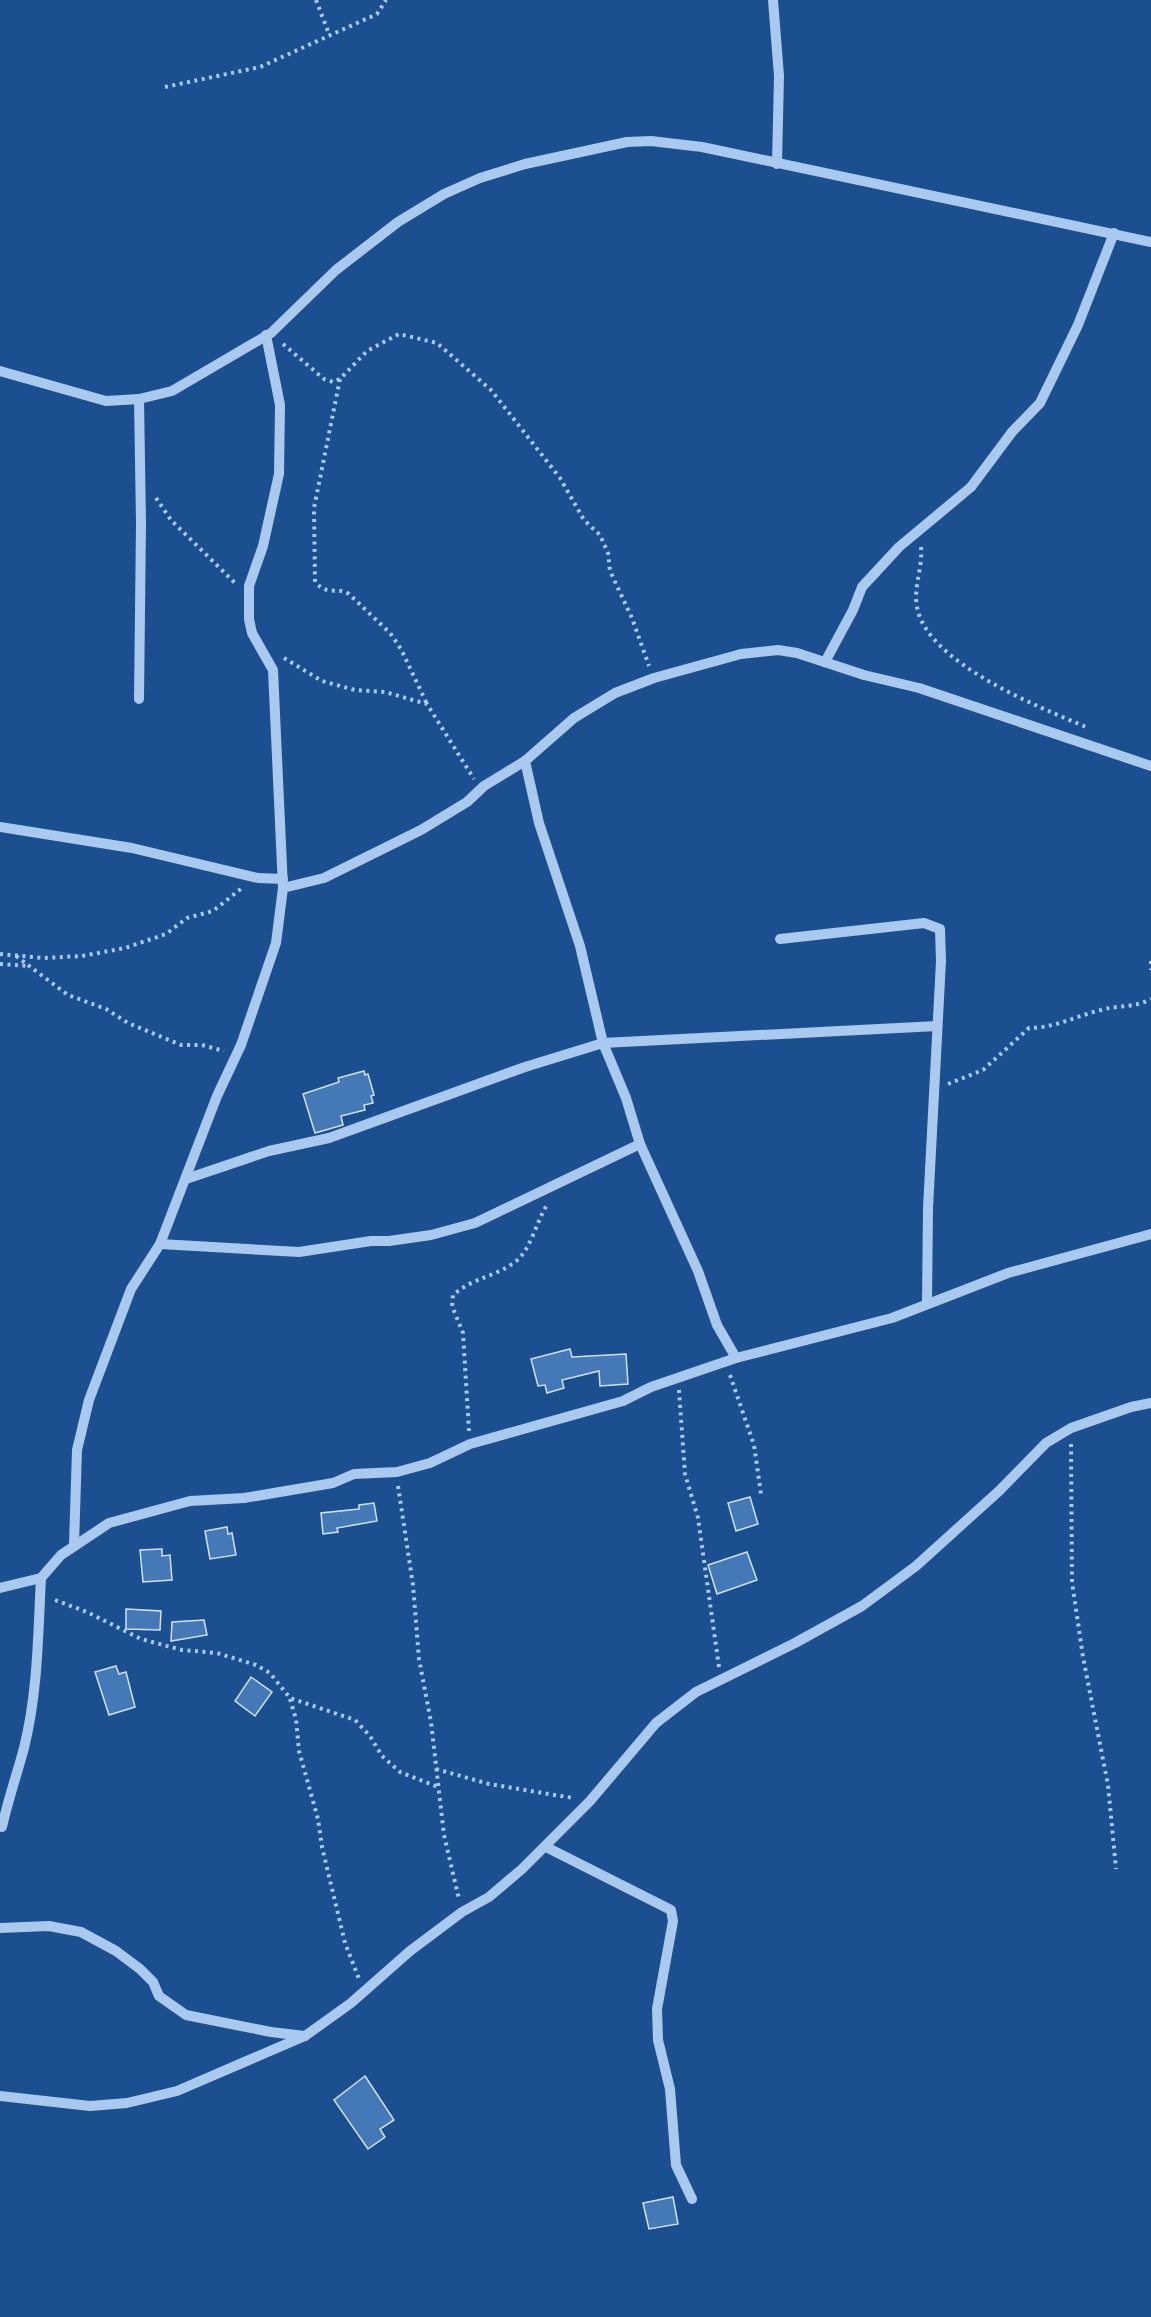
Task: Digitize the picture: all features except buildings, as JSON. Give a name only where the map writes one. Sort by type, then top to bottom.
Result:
[{"type":"street","points":[[773,0],[779,76],[777,164]]},
{"type":"street","points":[[0,371],[106,401],[139,399],[172,391],[269,334],[336,270],[398,222],[444,194],[480,178],[525,164],[627,142],[651,141],[702,147],[1151,242]]},
{"type":"street","points":[[825,662],[853,610],[862,587],[920,528],[971,487],[1012,432],[1040,403],[1078,326],[1114,233]]},
{"type":"street","points":[[74,1545],[77,1450],[90,1400],[131,1288],[160,1244],[217,1096],[237,1054],[276,943],[283,884],[273,670],[252,633],[249,605],[249,586],[263,546],[279,474],[280,405],[269,334]]},
{"type":"street","points":[[139,399],[139,699]]},
{"type":"street","points":[[0,827],[132,848],[283,884],[324,878],[361,861],[467,802],[484,786],[525,761],[574,718],[615,693],[654,678],[741,654],[778,650],[797,653],[864,675],[920,688],[1151,766]]},
{"type":"street","points":[[525,761],[539,824],[580,946],[603,1043],[626,1098],[640,1144],[698,1271],[717,1325],[736,1358]]},
{"type":"street","points":[[780,939],[924,923],[940,929],[942,938],[928,1208],[927,1303]]},
{"type":"street","points":[[186,1179],[269,1151],[330,1138],[525,1067],[603,1043],[937,1026]]},
{"type":"street","points":[[160,1244],[299,1252],[431,1235],[476,1223],[640,1144]]},
{"type":"street","points":[[0,1588],[41,1578],[61,1555],[109,1523],[190,1501],[244,1498],[333,1482],[354,1474],[397,1472],[430,1463],[470,1444],[623,1401],[678,1378],[736,1358],[892,1318],[1008,1273],[1151,1234]]},
{"type":"street","points":[[0,2096],[90,2106],[127,2103],[177,2091],[305,2036],[462,1912],[489,1897],[546,1847],[590,1801],[656,1723],[696,1692],[795,1643],[862,1606],[916,1566],[999,1491],[1046,1443],[1071,1428],[1131,1407],[1151,1403]]},
{"type":"street","points":[[2,1827],[11,1787],[24,1748],[30,1714],[41,1578]]},
{"type":"street","points":[[546,1847],[670,1910],[673,1920],[657,2009],[658,2040],[670,2089],[676,2164],[692,2199]]},
{"type":"street","points":[[0,1928],[49,1926],[81,1932],[116,1951],[141,1969],[153,1982],[159,1996],[186,2015],[271,2032],[305,2036]]},
{"type":"path","points":[[316,0],[330,34]]},
{"type":"path","points":[[165,87],[260,67],[377,14],[386,0]]},
{"type":"path","points":[[269,334],[324,379],[333,382],[340,379],[367,351],[399,334],[437,343],[491,390],[560,478],[585,520],[600,535],[616,587],[632,618],[654,678]]},
{"type":"path","points":[[340,379],[314,508],[315,582],[328,592],[345,591],[390,633],[401,649],[427,704],[476,781],[484,786]]},
{"type":"path","points":[[140,479],[171,520],[231,577],[249,605]]},
{"type":"path","points":[[920,528],[921,568],[916,605],[920,621],[937,641],[968,668],[1006,692],[1092,729]]},
{"type":"path","points":[[260,645],[322,681],[355,690],[385,692],[427,704]]},
{"type":"path","points":[[0,954],[44,958],[82,956],[125,948],[166,933],[187,918],[213,911],[258,878]]},
{"type":"path","points":[[16,956],[68,995],[106,1009],[128,1023],[181,1045],[202,1045],[237,1054]]},
{"type":"path","points":[[1151,962],[1151,970]]},
{"type":"path","points":[[0,964],[29,966]]},
{"type":"path","points":[[935,1089],[982,1070],[1029,1028],[1045,1029],[1103,1009],[1140,1005],[1151,999]]},
{"type":"path","points":[[470,1444],[463,1333],[452,1306],[453,1295],[468,1282],[516,1261],[525,1250],[537,1221],[559,1185]]},
{"type":"path","points":[[725,1363],[747,1420],[761,1494]]},
{"type":"path","points":[[678,1378],[679,1418],[685,1474],[698,1518],[721,1678]]},
{"type":"path","points":[[1071,1428],[1072,1582],[1108,1785],[1116,1869]]},
{"type":"path","points":[[397,1472],[444,1835],[462,1912]]},
{"type":"path","points":[[40,1594],[87,1612],[141,1640],[182,1650],[217,1653],[256,1665],[270,1673],[290,1698],[296,1719],[299,1751],[318,1819],[322,1847],[345,1942],[366,1990]]},
{"type":"path","points":[[290,1698],[355,1720],[370,1736],[382,1756],[400,1772],[438,1787]]},
{"type":"path","points":[[436,1769],[489,1784],[590,1801]]}]
